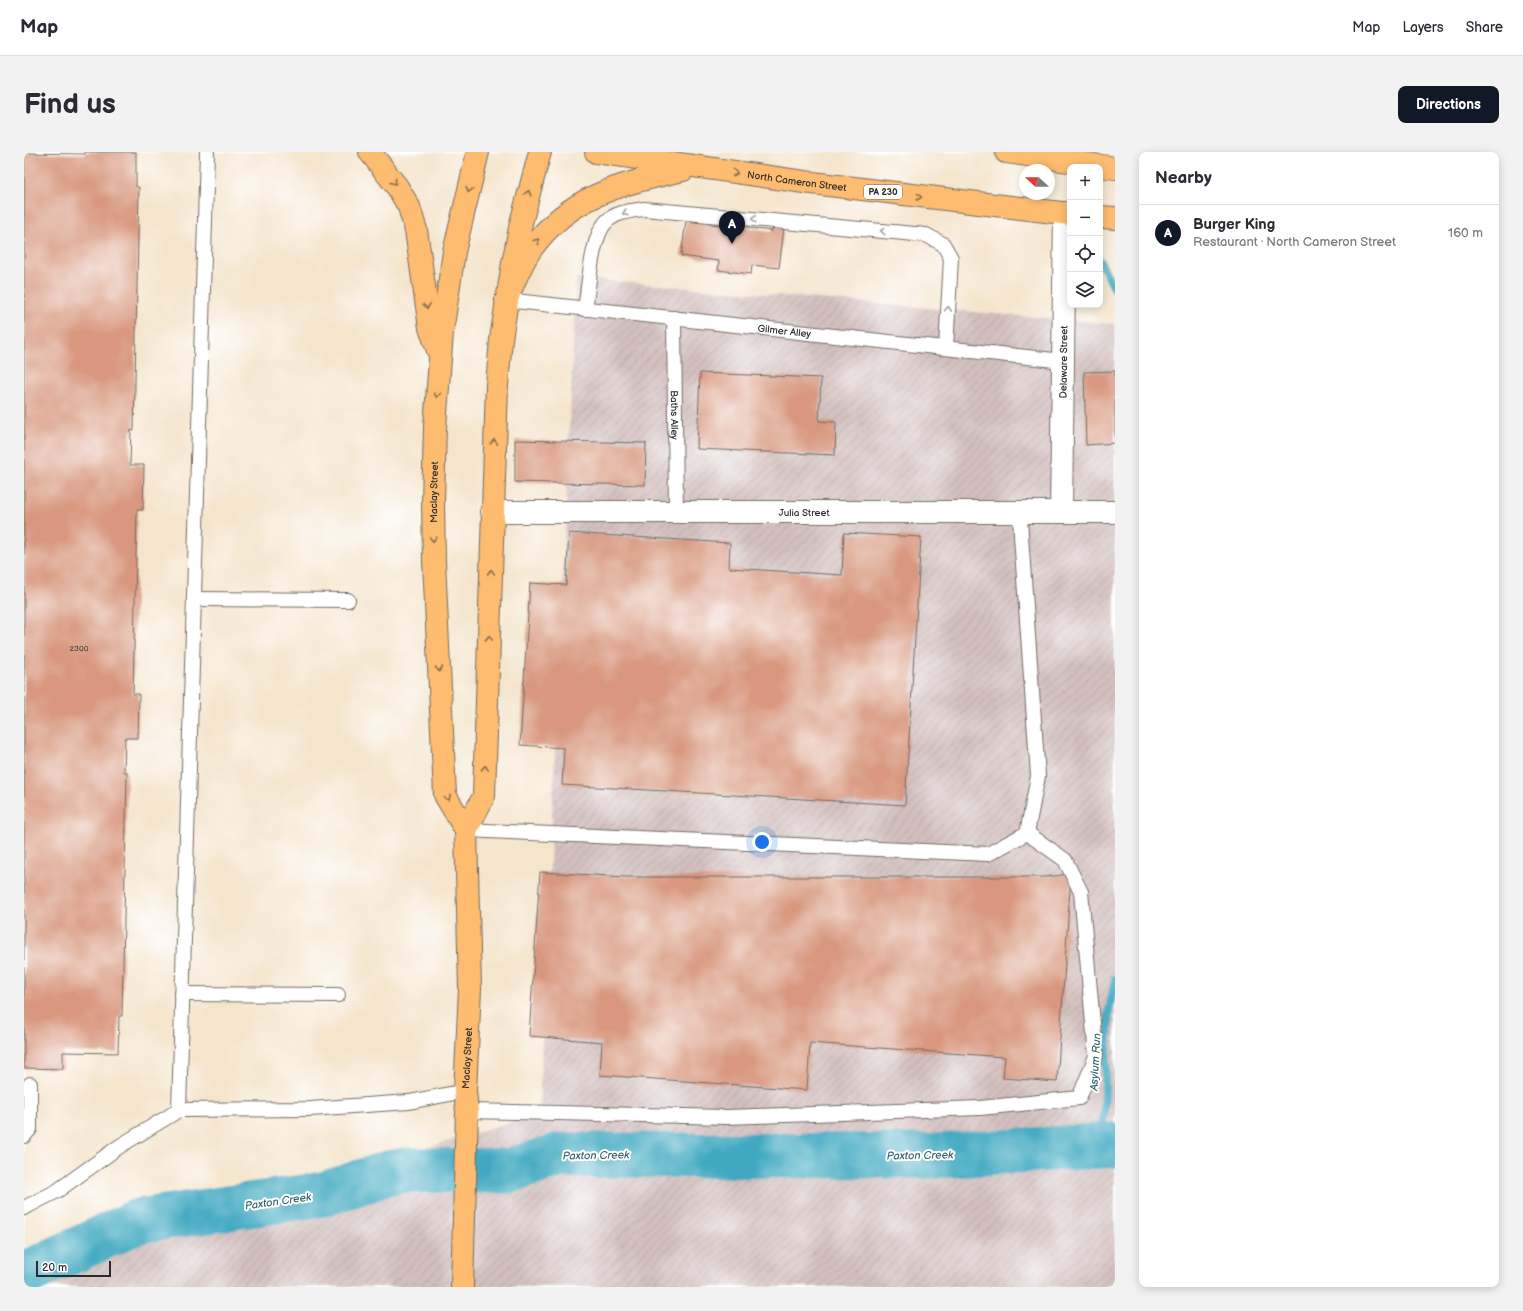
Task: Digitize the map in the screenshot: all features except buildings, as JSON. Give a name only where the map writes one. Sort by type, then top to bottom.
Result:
[{"type":"main road","points":[[370,152],[398,188],[408,207],[416,230],[430,328],[440,356]]},
{"type":"main road","name":"Maclay Street","points":[[466,830],[445,795],[434,561],[433,502],[435,426],[440,356],[447,291],[454,252],[478,152]]},
{"type":"main road","name":"Maclay Street","points":[[462,1287],[470,989],[466,830],[484,796],[497,385],[506,300],[521,223],[540,152]]},
{"type":"main road","name":"North Cameron Street","points":[[596,152],[922,197],[1067,214]]},
{"type":"main road","points":[[1006,152],[1115,168]]},
{"type":"main road","points":[[506,300],[531,249],[542,234],[566,212],[596,194],[612,188],[696,167]]},
{"type":"main road","points":[[1103,217],[1115,218]]},
{"type":"street","name":"Delaware Street","points":[[1061,512],[1067,214]]},
{"type":"street","name":"Julia Street","points":[[492,512],[1115,512]]},
{"type":"lane","points":[[179,1110],[207,152]]},
{"type":"lane","points":[[585,309],[596,237],[607,221],[622,212],[644,209],[926,235],[943,244],[951,258],[946,348]]},
{"type":"lane","name":"Gilmer Alley","points":[[506,300],[1063,361]]},
{"type":"lane","name":"Baths Alley","points":[[674,318],[676,512]]},
{"type":"lane","points":[[1020,512],[1038,776],[1027,833]]},
{"type":"lane","points":[[194,599],[348,600]]},
{"type":"lane","points":[[466,830],[988,854],[1027,833]]},
{"type":"lane","points":[[24,1208],[57,1191],[120,1146],[179,1110],[310,1109],[409,1102],[466,1101],[726,1117],[980,1108],[1079,1098],[1096,1056],[1081,892],[1065,860],[1027,833]]},
{"type":"lane","points":[[182,994],[338,995]]},
{"type":"lane","points":[[24,1136],[30,1129],[30,1084]]},
{"type":"shaded area","points":[[576,278],[1115,324],[1115,1287],[24,1287],[24,1273],[539,1113]]},
{"type":"waterway","name":"Asylum Run","points":[[1103,267],[1115,290]]},
{"type":"waterway","name":"Asylum Run","points":[[1105,1145],[1103,1125],[1109,1009],[1115,979]]},
{"type":"waterway","name":"Paxton Creek","points":[[24,1274],[138,1221],[324,1194],[388,1173],[406,1170],[509,1171],[560,1155],[934,1156],[1115,1145]]},
{"type":"place","name":"Burger King","points":[[732,244]]}]
